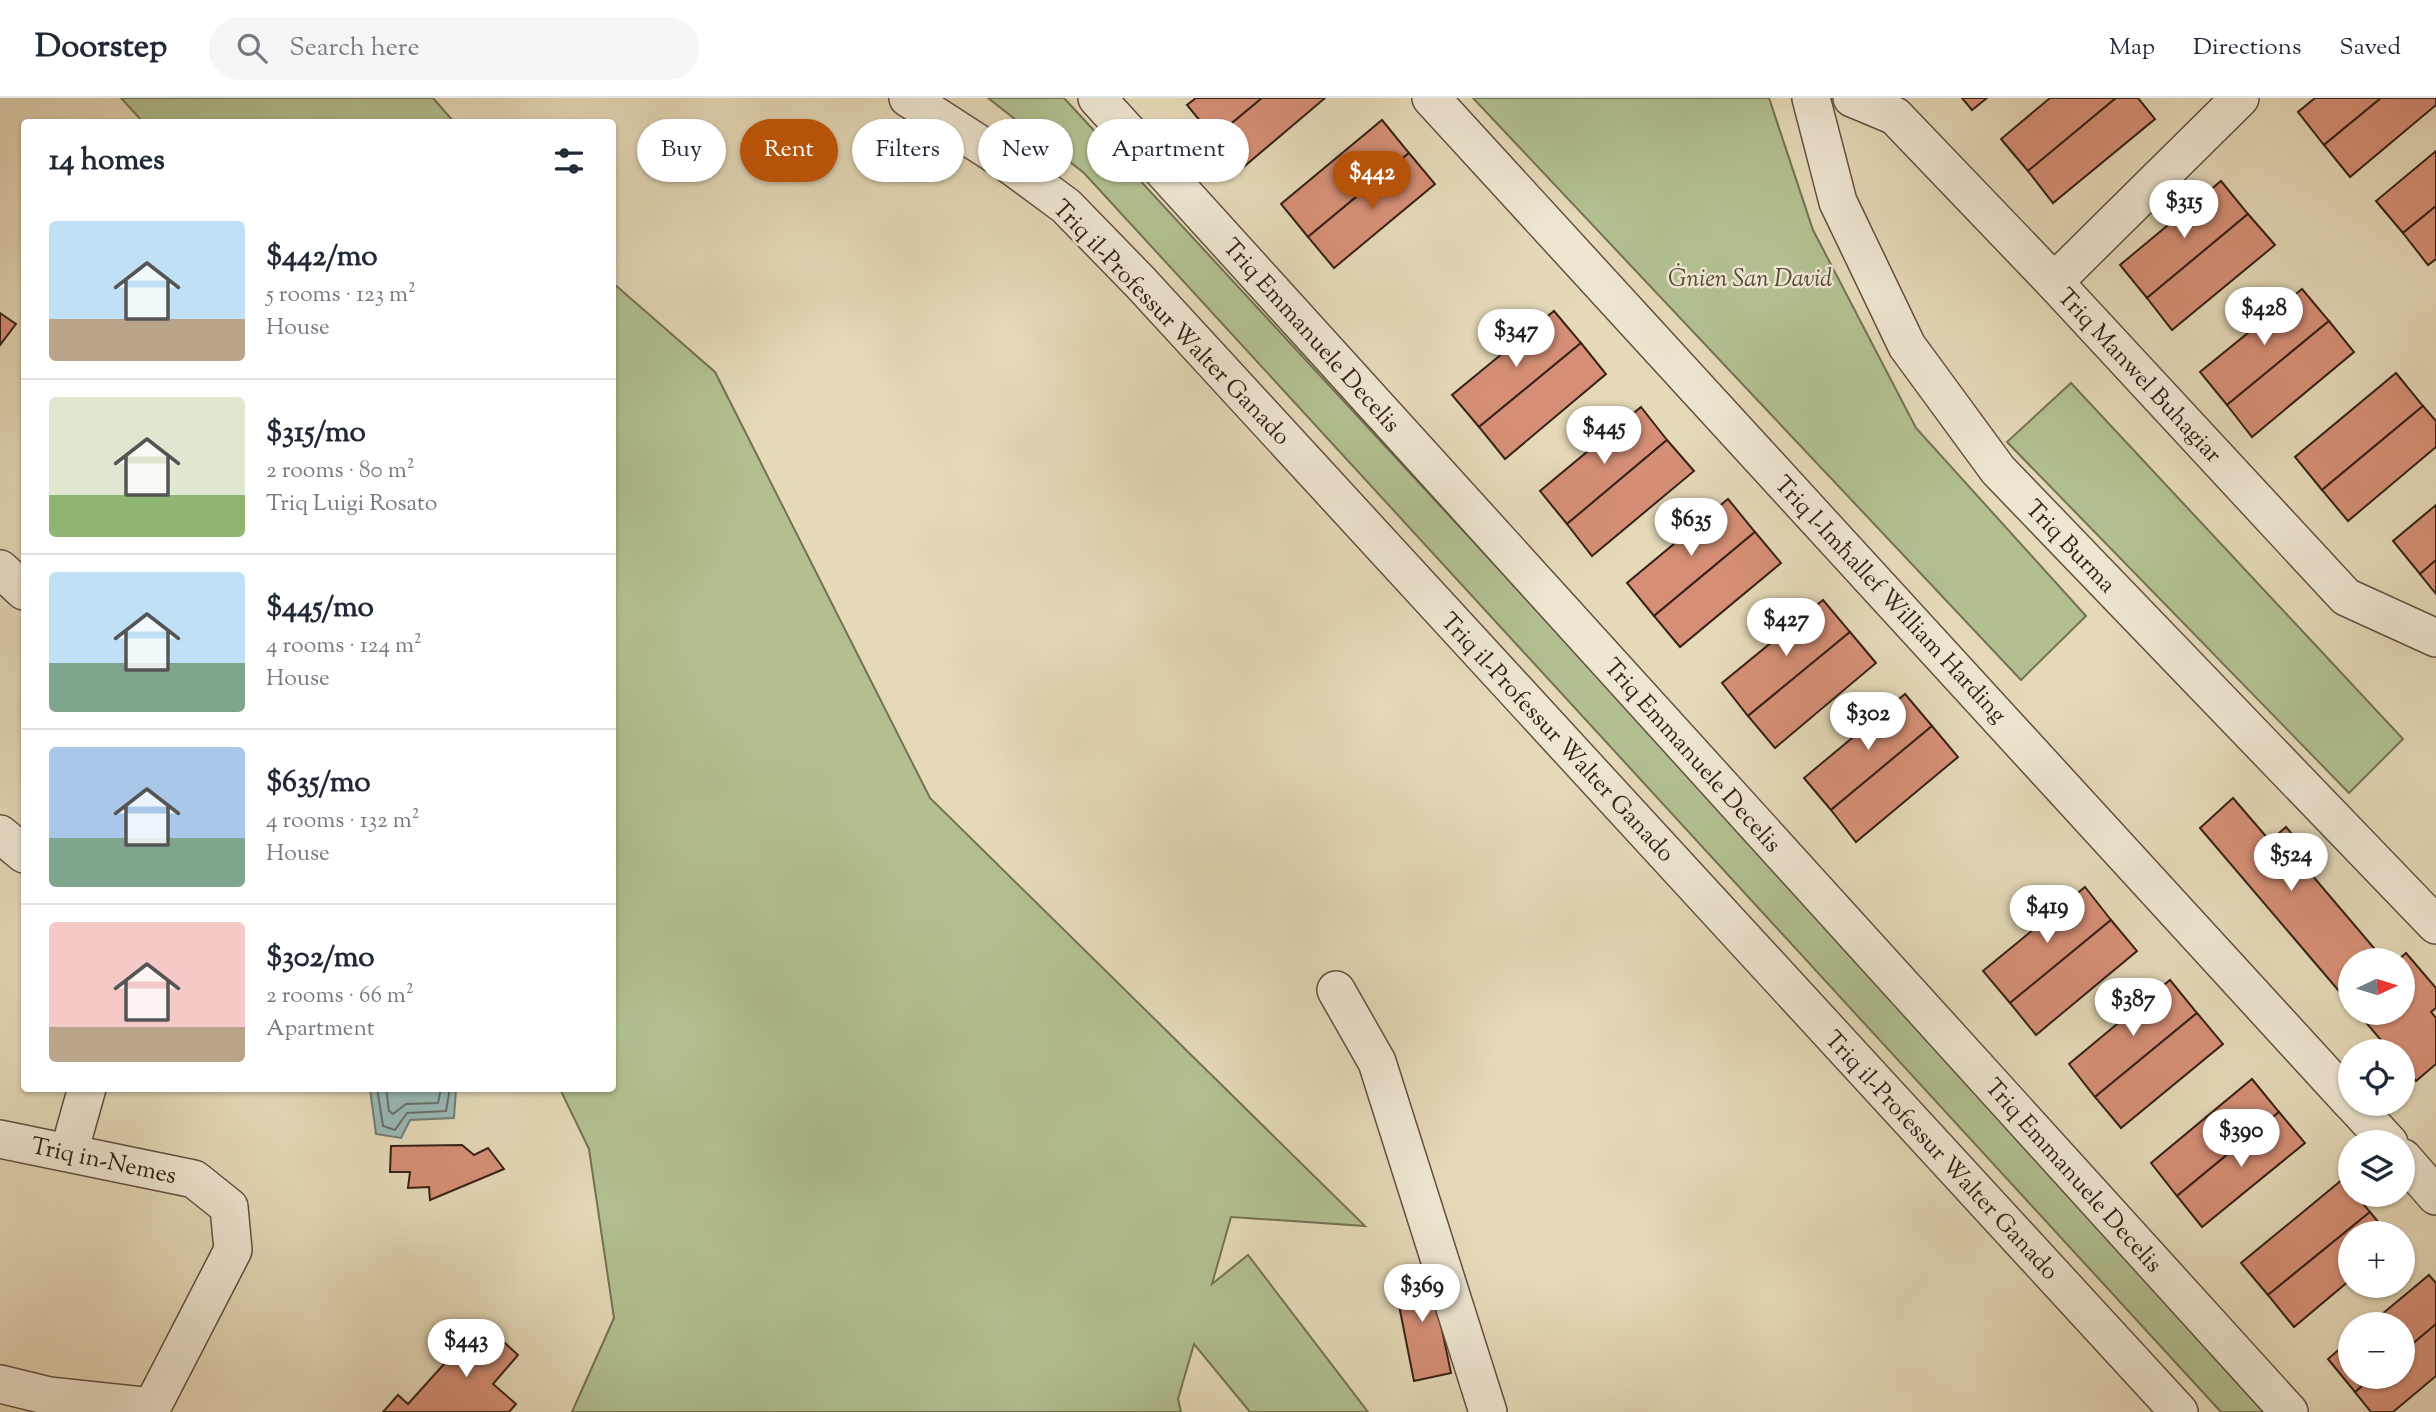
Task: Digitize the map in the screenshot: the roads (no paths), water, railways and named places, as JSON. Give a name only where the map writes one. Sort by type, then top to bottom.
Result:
[{"type":"street","name":"Triq il-Professur Walter Ganado","points":[[908,98],[1001,158],[1066,206],[1131,273],[2179,1412]]},
{"type":"street","name":"Triq Emmanuele Decelis","points":[[1097,98],[2289,1412]]},
{"type":"street","name":"Triq l-Imħallef William Harding","points":[[1431,98],[2338,1087]]},
{"type":"street","name":"Triq Burma","points":[[1811,98],[1838,202],[1907,346],[1998,470],[2436,925]]},
{"type":"street","name":"Triq Manwel Buhagiar","points":[[1853,98],[1895,116],[2346,597],[2436,638]]},
{"type":"street","points":[[2053,282],[2234,100]]},
{"type":"street","points":[[0,569],[21,588]]},
{"type":"street","points":[[0,834],[21,852]]},
{"type":"street","points":[[1336,990],[1377,1062],[1488,1412]]},
{"type":"street","points":[[69,1152],[86,1092]]},
{"type":"street","name":"Triq l-Imħallef William Harding","points":[[2365,1116],[2377,1130]]},
{"type":"street","name":"Triq in-Nemes","points":[[0,1139],[194,1179],[229,1207],[233,1250],[152,1407],[56,1404]]},
{"type":"street","points":[[0,1384],[56,1404]]},
{"type":"water","points":[[370,1092],[456,1092],[454,1118],[410,1120],[401,1138],[376,1134]]},
{"type":"park label","name":"Ġnien San David","points":[[1750,278]]}]
